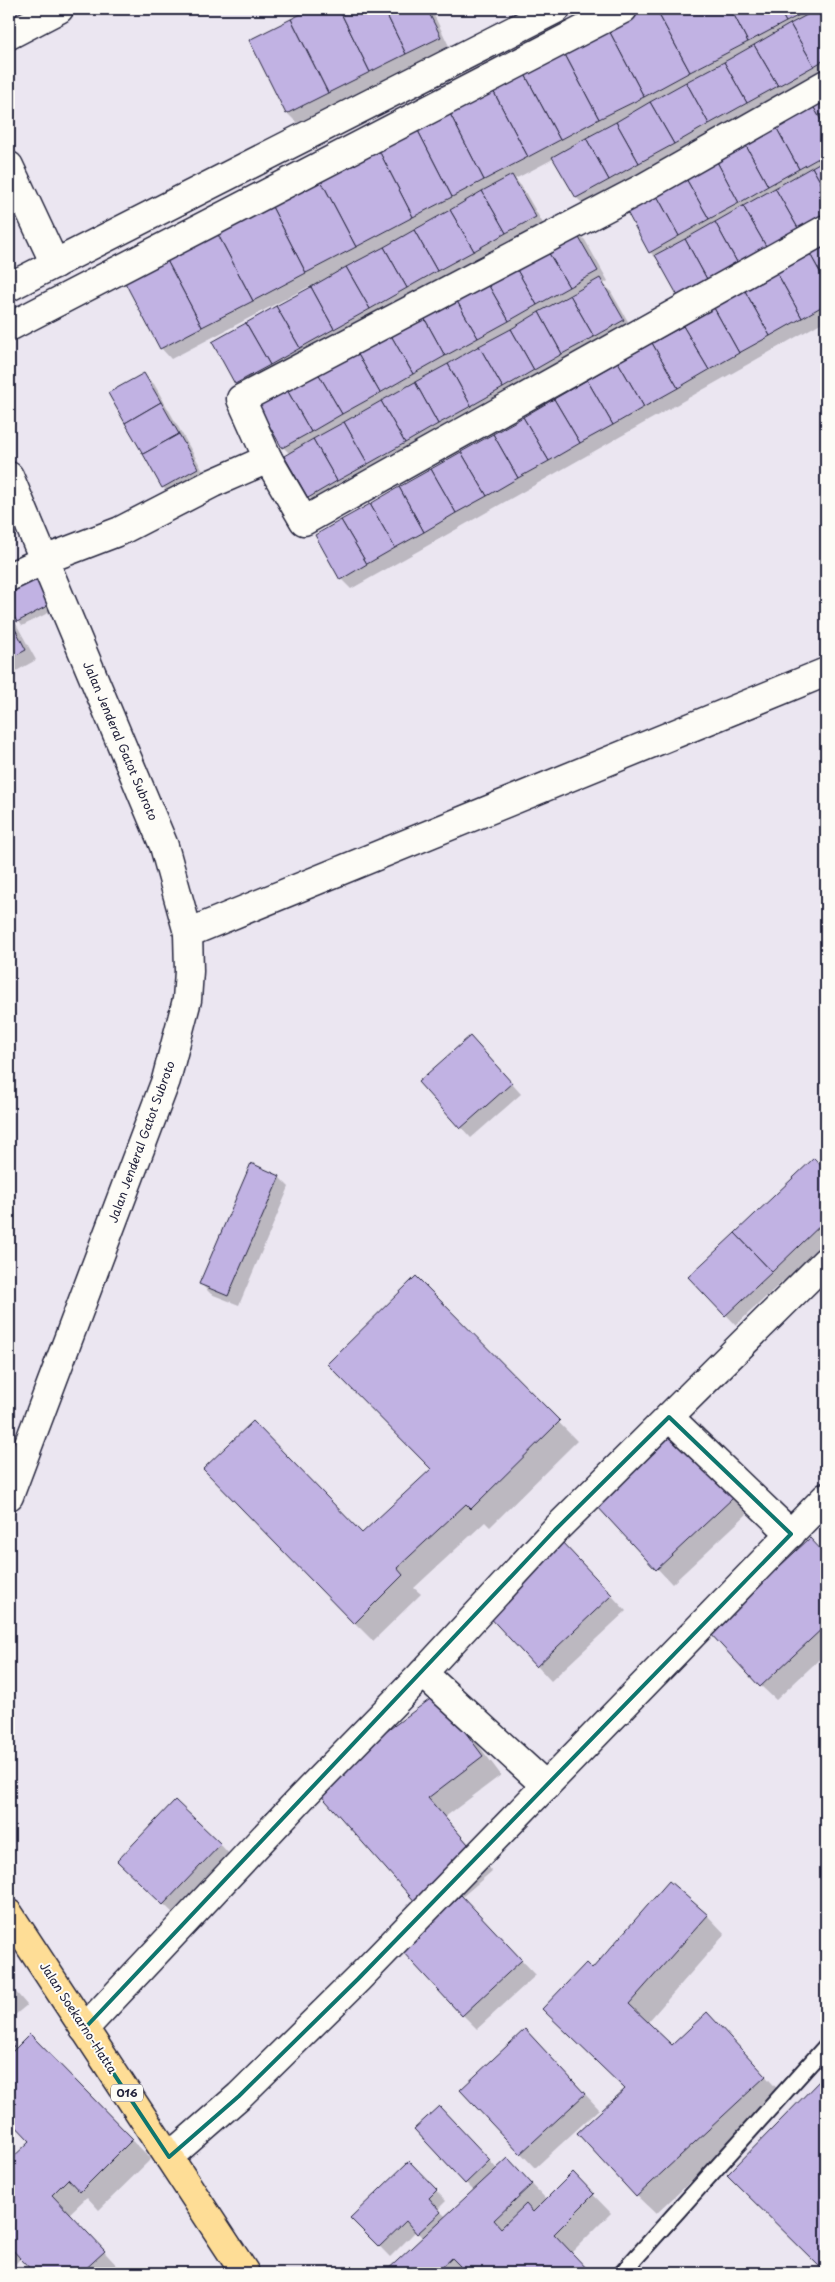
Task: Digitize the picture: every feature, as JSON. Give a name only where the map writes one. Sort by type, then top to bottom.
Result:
[{"type":"main road","name":"Jalan Soekarno-Hatta","points":[[9,1914],[245,2273]]},
{"type":"street","points":[[9,35],[59,9]]},
{"type":"street","points":[[17,283],[556,9]]},
{"type":"street","points":[[9,326],[623,9]]},
{"type":"street","points":[[826,84],[643,188],[240,399],[268,459],[304,521],[826,229]]},
{"type":"street","points":[[9,166],[55,264]]},
{"type":"street","points":[[9,577],[44,560],[120,530],[213,483],[268,459]]},
{"type":"street","name":"Jalan Jenderal Gatot Subroto","points":[[9,476],[164,846],[188,933],[189,971],[187,1000],[166,1080],[9,1496]]},
{"type":"street","points":[[188,933],[826,672]]},
{"type":"street","points":[[84,2028],[301,1798],[423,1673],[556,1530],[826,1261]]},
{"type":"street","points":[[669,1417],[791,1534]]},
{"type":"street","points":[[169,2156],[217,2116],[358,1979],[826,1497]]},
{"type":"street","points":[[423,1673],[546,1786]]},
{"type":"lane","points":[[622,2273],[826,2046]]},
{"type":"highlighted area","points":[[669,1417],[791,1534],[358,1979],[239,2096],[169,2157],[84,2029],[555,1530]]},
{"type":"building","points":[[311,9],[339,9],[370,72],[328,93],[291,19]]},
{"type":"building","points":[[339,9],[384,9],[406,54],[370,72]]},
{"type":"building","points":[[384,9],[427,9],[441,37],[406,54]]},
{"type":"building","points":[[633,9],[656,9],[690,72],[644,97],[605,23]]},
{"type":"building","points":[[656,9],[731,9],[748,42],[690,72]]},
{"type":"building","points":[[731,9],[779,9],[786,22],[748,42]]},
{"type":"building","points":[[779,9],[811,9],[786,22]]},
{"type":"building","points":[[818,9],[824,9],[826,13],[826,59],[814,66],[790,24]]},
{"type":"building","points":[[291,19],[328,93],[286,114],[249,40]]},
{"type":"building","points":[[605,23],[644,97],[599,119],[561,47]]},
{"type":"building","points":[[790,24],[814,66],[778,86],[754,45]]},
{"type":"building","points":[[754,45],[778,86],[747,103],[724,62]]},
{"type":"building","points":[[561,47],[599,119],[560,140],[521,67]]},
{"type":"building","points":[[724,62],[747,103],[709,124],[686,82]]},
{"type":"building","points":[[521,67],[560,140],[528,157],[489,83]]},
{"type":"building","points":[[686,82],[709,124],[674,144],[650,102]]},
{"type":"building","points":[[489,83],[528,157],[484,180],[446,106]]},
{"type":"building","points":[[826,98],[826,129],[813,106]]},
{"type":"building","points":[[650,102],[674,144],[639,163],[616,122]]},
{"type":"building","points":[[446,106],[484,180],[452,197],[414,123]]},
{"type":"building","points":[[813,106],[826,129],[826,154],[799,169],[776,127]]},
{"type":"building","points":[[616,122],[639,163],[609,180],[586,138]]},
{"type":"building","points":[[414,123],[452,197],[413,217],[375,143]]},
{"type":"building","points":[[776,127],[799,169],[768,186],[745,144]]},
{"type":"building","points":[[586,138],[609,180],[576,198],[552,157]]},
{"type":"building","points":[[375,143],[413,217],[356,247],[317,173]]},
{"type":"building","points":[[745,144],[768,186],[739,203],[716,160]]},
{"type":"building","points":[[826,159],[826,192],[812,167]]},
{"type":"building","points":[[716,160],[739,203],[709,219],[685,177]]},
{"type":"building","points":[[812,167],[826,192],[826,215],[799,230],[775,188]]},
{"type":"building","points":[[317,173],[356,247],[306,273],[268,199]]},
{"type":"building","points":[[512,175],[536,217],[506,233],[482,191]]},
{"type":"building","points":[[685,177],[709,219],[679,236],[656,194]]},
{"type":"building","points":[[775,188],[799,230],[767,248],[743,206]]},
{"type":"building","points":[[482,191],[506,233],[474,251],[450,210]]},
{"type":"building","points":[[656,194],[679,236],[649,253],[626,210]]},
{"type":"building","points":[[268,199],[306,273],[253,301],[214,227]]},
{"type":"building","points":[[743,206],[767,248],[738,264],[715,222]]},
{"type":"building","points":[[450,210],[474,251],[437,271],[414,230]]},
{"type":"building","points":[[715,222],[738,264],[708,281],[685,239]]},
{"type":"building","points":[[214,227],[253,301],[202,327],[163,253]]},
{"type":"building","points":[[574,229],[598,271],[569,287],[544,245]]},
{"type":"building","points":[[414,230],[437,271],[407,288],[384,247]]},
{"type":"building","points":[[685,239],[708,281],[679,298],[655,255]]},
{"type":"building","points":[[544,245],[569,287],[537,305],[513,263]]},
{"type":"building","points":[[826,245],[826,283],[810,254]]},
{"type":"building","points":[[384,247],[407,288],[370,309],[346,267]]},
{"type":"building","points":[[163,253],[202,327],[160,349],[121,275]]},
{"type":"building","points":[[810,254],[826,283],[826,304],[802,318],[777,273]]},
{"type":"building","points":[[513,263],[537,305],[509,321],[485,279]]},
{"type":"building","points":[[346,267],[370,309],[334,329],[311,287]]},
{"type":"building","points":[[777,273],[802,318],[770,336],[745,291]]},
{"type":"building","points":[[600,278],[624,320],[594,337],[570,295]]},
{"type":"building","points":[[485,279],[509,321],[478,338],[454,296]]},
{"type":"building","points":[[311,287],[334,329],[300,348],[276,306]]},
{"type":"building","points":[[745,291],[770,336],[739,353],[714,308]]},
{"type":"building","points":[[570,295],[594,337],[562,354],[539,312]]},
{"type":"building","points":[[454,296],[478,338],[445,356],[422,314]]},
{"type":"building","points":[[276,306],[300,348],[270,365],[246,323]]},
{"type":"building","points":[[714,308],[739,353],[709,370],[683,326]]},
{"type":"building","points":[[539,312],[562,354],[534,370],[511,329]]},
{"type":"building","points":[[422,314],[445,356],[413,374],[389,332]]},
{"type":"building","points":[[246,323],[270,365],[235,384],[212,342]]},
{"type":"building","points":[[683,326],[709,370],[678,388],[652,343]]},
{"type":"building","points":[[511,329],[534,370],[503,388],[479,346]]},
{"type":"building","points":[[389,332],[413,374],[380,393],[356,351]]},
{"type":"building","points":[[652,343],[678,388],[644,407],[618,362]]},
{"type":"building","points":[[479,346],[503,388],[471,406],[448,364]]},
{"type":"building","points":[[356,351],[380,393],[342,414],[318,373]]},
{"type":"building","points":[[618,362],[644,407],[613,425],[587,380]]},
{"type":"building","points":[[448,364],[471,406],[438,424],[415,382]]},
{"type":"building","points":[[144,373],[161,402],[125,423],[108,393]]},
{"type":"building","points":[[318,373],[342,414],[311,432],[287,390]]},
{"type":"building","points":[[587,380],[613,425],[580,443],[554,399]]},
{"type":"building","points":[[415,382],[438,424],[405,443],[381,401]]},
{"type":"building","points":[[287,390],[311,432],[282,448],[258,406]]},
{"type":"building","points":[[554,399],[580,443],[549,461],[523,417]]},
{"type":"building","points":[[381,401],[405,443],[368,464],[344,422]]},
{"type":"building","points":[[161,402],[179,434],[143,454],[125,423]]},
{"type":"building","points":[[523,417],[549,461],[518,478],[493,434]]},
{"type":"building","points":[[344,422],[368,464],[337,481],[313,439]]},
{"type":"building","points":[[179,434],[198,468],[162,488],[143,454]]},
{"type":"building","points":[[493,434],[518,478],[487,496],[461,452]]},
{"type":"building","points":[[313,439],[337,481],[308,498],[284,456]]},
{"type":"building","points":[[461,452],[487,496],[456,513],[431,469]]},
{"type":"building","points":[[431,469],[456,513],[424,532],[399,487]]},
{"type":"building","points":[[399,487],[424,532],[395,548],[370,504]]},
{"type":"building","points":[[370,504],[395,548],[367,564],[341,520]]},
{"type":"building","points":[[341,520],[367,564],[340,580],[315,535]]},
{"type":"building","points":[[33,574],[49,605],[17,622],[9,607],[9,586]]},
{"type":"building","points":[[9,617],[26,650],[9,659]]},
{"type":"building","points":[[470,1036],[512,1083],[460,1129],[418,1082]]},
{"type":"building","points":[[814,1158],[826,1171],[826,1220],[772,1272],[735,1233]]},
{"type":"building","points":[[251,1163],[280,1176],[228,1296],[199,1284]]},
{"type":"building","points":[[735,1233],[772,1272],[725,1316],[688,1277]]},
{"type":"building","points":[[416,1276],[560,1421],[471,1509],[466,1504],[397,1568],[403,1575],[354,1624],[203,1469],[253,1421],[362,1533],[431,1469],[327,1364]]},
{"type":"building","points":[[673,1434],[733,1498],[656,1570],[596,1505]]},
{"type":"building","points":[[810,1538],[826,1555],[826,1625],[760,1687],[709,1632]]},
{"type":"building","points":[[561,1541],[612,1595],[536,1667],[485,1612]]},
{"type":"building","points":[[437,1694],[483,1756],[428,1798],[475,1852],[417,1904],[318,1792],[352,1757]]},
{"type":"building","points":[[175,1800],[221,1844],[163,1905],[117,1861]]},
{"type":"building","points":[[669,1881],[708,1915],[629,2004],[672,2045],[707,2012],[766,2076],[636,2197],[577,2133],[625,2089],[542,2009],[586,1963],[592,1969]]},
{"type":"building","points":[[461,1895],[522,1960],[462,2016],[401,1950]]},
{"type":"building","points":[[525,2029],[585,2094],[520,2154],[460,2090]]},
{"type":"building","points":[[30,2034],[133,2139],[80,2192],[68,2179],[52,2195],[105,2251],[81,2273],[34,2273],[9,2246],[9,2161],[30,2141],[9,2119],[9,2055]]},
{"type":"building","points":[[9,2040],[14,2046],[9,2051]]},
{"type":"building","points":[[826,2074],[826,2273],[727,2175]]},
{"type":"building","points":[[439,2106],[490,2160],[465,2184],[414,2129]]},
{"type":"building","points":[[508,2158],[532,2184],[494,2220],[501,2228],[526,2204],[533,2212],[573,2172],[594,2194],[554,2234],[591,2273],[452,2273],[460,2266],[452,2258],[436,2273],[384,2273]]},
{"type":"building","points":[[409,2161],[437,2190],[429,2198],[441,2212],[417,2234],[406,2221],[379,2247],[350,2218]]}]
